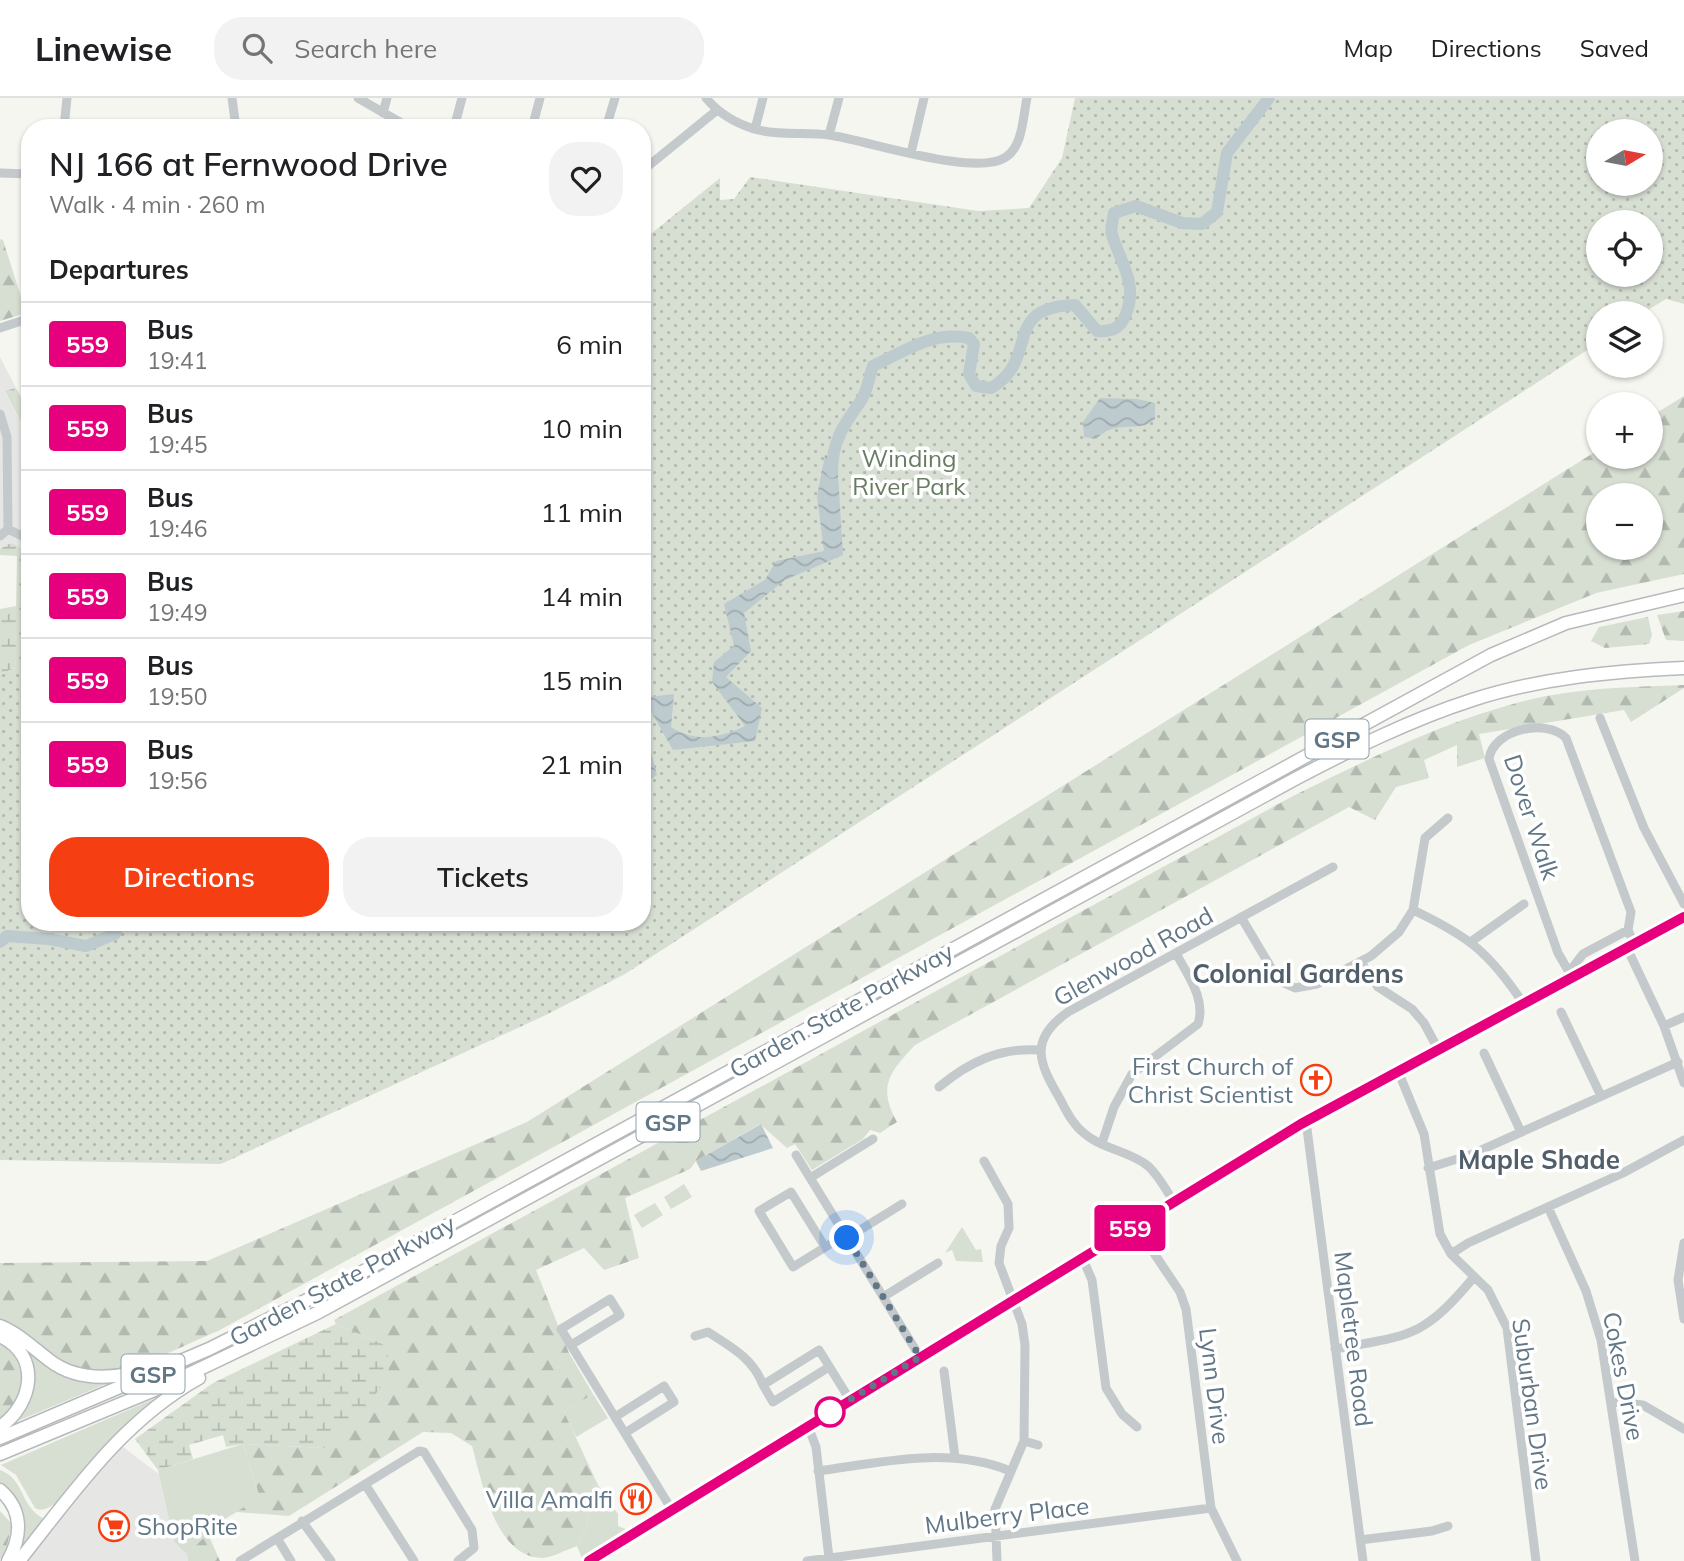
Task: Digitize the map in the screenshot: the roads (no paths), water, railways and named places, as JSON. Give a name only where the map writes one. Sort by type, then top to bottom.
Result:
[{"type":"highway","name":"Garden State Parkway","points":[[0,1438],[171,1366],[302,1303],[1491,655],[1566,624],[1684,595]]},
{"type":"highway","name":"Garden State Parkway","points":[[0,1454],[191,1374],[401,1269],[1295,779],[1396,729],[1474,699],[1529,686],[1596,674],[1684,668]]},
{"type":"highway","points":[[19,1561],[107,1451],[149,1410],[193,1382],[266,1346],[401,1269]]},
{"type":"highway","points":[[0,1326],[66,1371],[84,1376],[105,1377],[152,1367],[302,1303]]},
{"type":"highway","points":[[0,1336],[18,1348],[26,1362],[29,1378],[20,1408],[0,1427]]},
{"type":"highway","points":[[0,1490],[14,1506],[19,1522],[18,1536],[8,1561]]},
{"type":"main road","points":[[589,1561],[1306,1121],[1570,975],[1684,917]]},
{"type":"street","points":[[65,119],[66,98]]},
{"type":"street","points":[[232,98],[235,119]]},
{"type":"street","points":[[358,98],[394,119]]},
{"type":"street","points":[[383,113],[387,98]]},
{"type":"street","points":[[456,119],[462,98]]},
{"type":"street","points":[[534,119],[540,98]]},
{"type":"street","points":[[609,119],[615,98]]},
{"type":"street","points":[[706,98],[716,111],[755,129],[829,135],[974,164],[998,161],[1014,149],[1027,98]]},
{"type":"street","points":[[755,129],[763,98]]},
{"type":"street","points":[[829,135],[839,98]]},
{"type":"street","points":[[911,153],[924,98]]},
{"type":"street","points":[[651,164],[716,111]]},
{"type":"street","points":[[0,173],[21,174]]},
{"type":"street","points":[[0,328],[21,321]]},
{"type":"street","points":[[0,414],[5,424],[3,457],[8,529]]},
{"type":"street","points":[[0,536],[8,529]]},
{"type":"street","points":[[8,529],[21,536]]},
{"type":"street","points":[[1600,718],[1644,828],[1684,904]]},
{"type":"street","name":"Dover Walk","points":[[1570,975],[1558,953],[1489,759],[1490,749],[1503,736],[1548,728],[1559,731],[1566,738],[1631,912],[1628,930],[1631,946],[1684,1083]]},
{"type":"street","points":[[1241,918],[1272,973],[1288,986],[1306,988],[1317,984],[1361,962],[1390,942],[1413,910],[1425,838],[1448,818]]},
{"type":"street","name":"Glenwood Road","points":[[1040,1050],[1048,1029],[1068,1012],[1177,955],[1333,867]]},
{"type":"street","points":[[1472,941],[1524,904]]},
{"type":"street","points":[[1413,910],[1472,941],[1500,969],[1523,1003]]},
{"type":"street","points":[[1570,975],[1583,954],[1628,930]]},
{"type":"street","points":[[1102,1143],[1114,1107],[1132,1074],[1198,1024],[1201,1012],[1196,989],[1177,955]]},
{"type":"street","points":[[1361,962],[1378,987],[1392,999],[1412,1009],[1438,1049]]},
{"type":"street","points":[[1561,1012],[1601,1096]]},
{"type":"street","points":[[1664,1026],[1684,1017]]},
{"type":"street","points":[[939,1087],[957,1072],[995,1053],[1014,1048],[1040,1050],[1043,1071],[1073,1122],[1086,1136],[1147,1166],[1173,1201]]},
{"type":"street","points":[[1484,1053],[1521,1132]]},
{"type":"street","points":[[1428,1168],[1452,1163],[1678,1062]]},
{"type":"street","name":"Suburban Drive","points":[[1398,1071],[1421,1124],[1436,1217],[1451,1254],[1493,1298],[1507,1328],[1536,1561]]},
{"type":"street","name":"Mapletree Road","points":[[1306,1121],[1363,1561]]},
{"type":"street","points":[[810,1178],[873,1139]]},
{"type":"street","points":[[1451,1254],[1468,1243],[1623,1173],[1684,1140]]},
{"type":"street","points":[[796,1155],[920,1357]]},
{"type":"street","points":[[984,1161],[1008,1204],[1009,1227],[1000,1246],[999,1263],[1022,1324],[1025,1345],[1024,1441],[995,1509],[993,1537],[997,1561]]},
{"type":"street","points":[[825,1247],[791,1192],[759,1211],[793,1267],[902,1204]]},
{"type":"street","name":"Cokes Drive","points":[[1548,1207],[1595,1315],[1635,1561]]},
{"type":"street","name":"Lynn Drive","points":[[1135,1224],[1180,1292],[1186,1310],[1212,1508],[1237,1561]]},
{"type":"street","points":[[1684,1243],[1678,1280],[1684,1319]]},
{"type":"street","points":[[1082,1257],[1092,1280],[1106,1388],[1122,1414],[1137,1427]]},
{"type":"street","points":[[883,1297],[938,1263]]},
{"type":"street","points":[[1335,1349],[1400,1337],[1423,1327],[1444,1312],[1474,1277]]},
{"type":"street","points":[[571,1345],[620,1315],[610,1299],[561,1329],[672,1510]]},
{"type":"street","points":[[695,1336],[708,1332],[744,1355],[754,1365],[773,1402],[829,1367]]},
{"type":"street","points":[[763,1385],[819,1350],[850,1400]]},
{"type":"street","points":[[944,1371],[955,1457]]},
{"type":"street","points":[[615,1417],[664,1386],[674,1402],[625,1433]]},
{"type":"street","points":[[1611,1402],[1643,1405],[1684,1429]]},
{"type":"street","points":[[808,1426],[816,1447],[829,1558]]},
{"type":"street","points":[[1024,1441],[1038,1445]]},
{"type":"street","points":[[246,1559],[302,1521],[417,1451],[424,1452],[472,1530],[474,1548],[458,1561]]},
{"type":"street","points":[[818,1471],[907,1459],[955,1457],[992,1463],[1010,1471]]},
{"type":"street","points":[[365,1484],[414,1561]]},
{"type":"street","name":"Mulberry Place","points":[[807,1561],[1212,1508]]},
{"type":"street","points":[[302,1521],[331,1561]]},
{"type":"street","points":[[1360,1540],[1432,1531],[1448,1526]]},
{"type":"street","points":[[277,1538],[291,1561]]},
{"type":"water","points":[[1100,398],[1137,399],[1155,403],[1155,419],[1142,426],[1120,427],[1104,432],[1096,439],[1084,437],[1083,422]]},
{"type":"water","points":[[825,455],[837,458],[843,555],[785,580],[744,613],[751,651],[726,677],[762,708],[755,741],[673,750],[651,712],[651,697],[674,694],[671,727],[689,735],[717,736],[745,726],[712,682],[714,662],[734,646],[724,604],[765,580],[776,561],[824,551],[817,496]]},
{"type":"water","points":[[651,752],[657,775],[651,779]]},
{"type":"water","points":[[761,1124],[773,1148],[701,1171],[696,1161]]},
{"type":"waterway","points":[[832,472],[836,443],[864,394],[873,366],[931,340],[943,337],[969,338],[974,344],[969,374],[976,386],[991,388],[1006,376],[1015,363],[1029,324],[1037,315],[1052,308],[1075,305],[1097,331],[1107,331],[1119,326],[1126,314],[1130,293],[1127,274],[1112,235],[1114,213],[1136,206],[1182,223],[1202,224],[1217,212],[1227,153],[1269,98]]},
{"type":"waterway","points":[[0,942],[7,936],[49,939],[86,946],[115,934],[116,931]]},
{"type":"place","name":"First Church of Christ Scientist","points":[[1316,1080]]},
{"type":"place","name":"Villa Amalfi","points":[[636,1499]]},
{"type":"place","name":"ShopRite","points":[[114,1526]]},
{"type":"district","name":"Colonial Gardens","points":[[1298,973]]},
{"type":"district","name":"Maple Shade","points":[[1539,1159]]},
{"type":"park label","name":"Winding River Park","points":[[909,472]]}]
